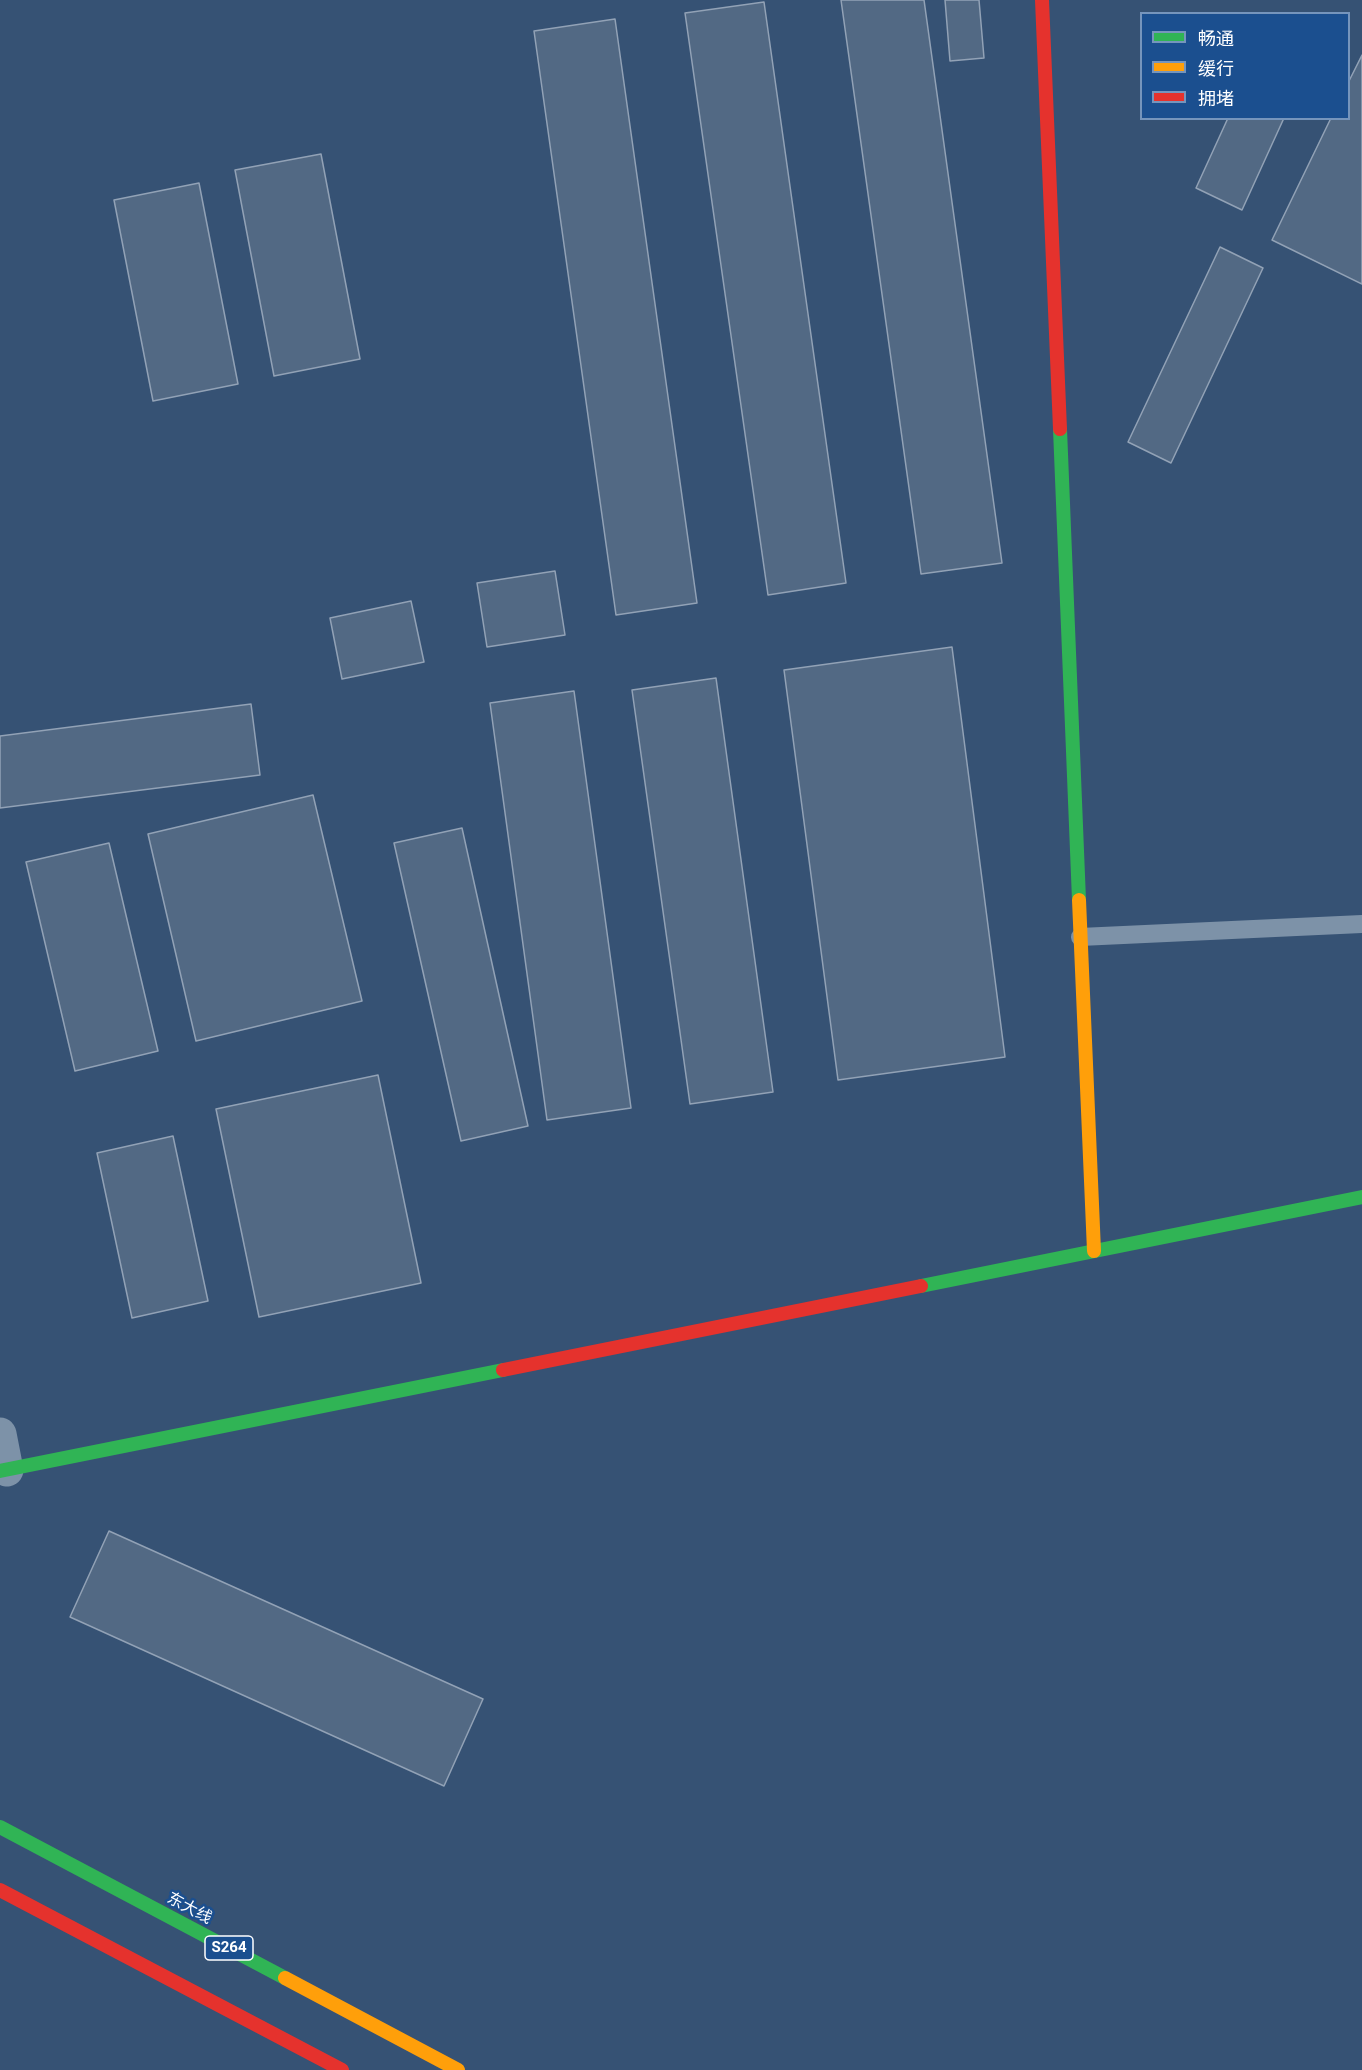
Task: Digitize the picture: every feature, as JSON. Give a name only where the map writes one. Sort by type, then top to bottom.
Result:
[{"type":"street","points":[[1042,0],[1094,1251]]},
{"type":"street","points":[[0,1434],[4,1471],[1362,1197]]},
{"type":"street","name":"东大线","points":[[0,1827],[458,2070]]},
{"type":"street","points":[[0,1890],[342,2070]]},
{"type":"lane","points":[[1080,937],[1362,924]]},
{"type":"building","points":[[841,0],[924,0],[1002,563],[921,574]]},
{"type":"building","points":[[945,0],[979,0],[984,58],[950,61]]},
{"type":"building","points":[[764,2],[846,583],[768,595],[685,13]]},
{"type":"building","points":[[615,19],[697,603],[616,615],[534,31]]},
{"type":"building","points":[[1362,55],[1362,284],[1272,240],[1330,120],[1350,120],[1350,79]]},
{"type":"building","points":[[1227,120],[1283,120],[1242,210],[1196,188]]},
{"type":"building","points":[[321,154],[360,359],[274,376],[235,170]]},
{"type":"building","points":[[199,183],[238,384],[153,401],[114,200]]},
{"type":"building","points":[[1220,247],[1263,268],[1171,463],[1128,442]]},
{"type":"building","points":[[555,571],[565,635],[487,647],[477,583]]},
{"type":"building","points":[[411,601],[424,662],[342,679],[330,618]]},
{"type":"building","points":[[952,647],[1005,1057],[838,1080],[784,670]]},
{"type":"building","points":[[716,678],[773,1092],[690,1104],[632,690]]},
{"type":"building","points":[[574,691],[631,1108],[547,1120],[490,703]]},
{"type":"building","points":[[251,704],[260,775],[0,808],[0,736]]},
{"type":"building","points":[[313,795],[362,1001],[196,1041],[148,834]]},
{"type":"building","points":[[462,828],[528,1126],[461,1141],[394,843]]},
{"type":"building","points":[[109,843],[158,1051],[75,1071],[26,862]]},
{"type":"building","points":[[378,1075],[421,1283],[259,1317],[216,1109]]},
{"type":"building","points":[[173,1136],[208,1301],[132,1318],[97,1153]]},
{"type":"building","points":[[109,1531],[483,1699],[444,1786],[70,1617]]},
{"type":"traffic: fast","points":[[1060,429],[1079,900]]},
{"type":"traffic: fast","points":[[921,1286],[1362,1197]]},
{"type":"traffic: fast","points":[[0,1471],[503,1370]]},
{"type":"traffic: fast","points":[[0,1827],[285,1978]]},
{"type":"traffic: slow","points":[[1079,900],[1094,1251]]},
{"type":"traffic: slow","points":[[285,1978],[458,2070]]},
{"type":"traffic: jam","points":[[1042,0],[1060,429]]},
{"type":"traffic: jam","points":[[503,1370],[921,1286]]},
{"type":"traffic: jam","points":[[0,1890],[342,2070]]}]
